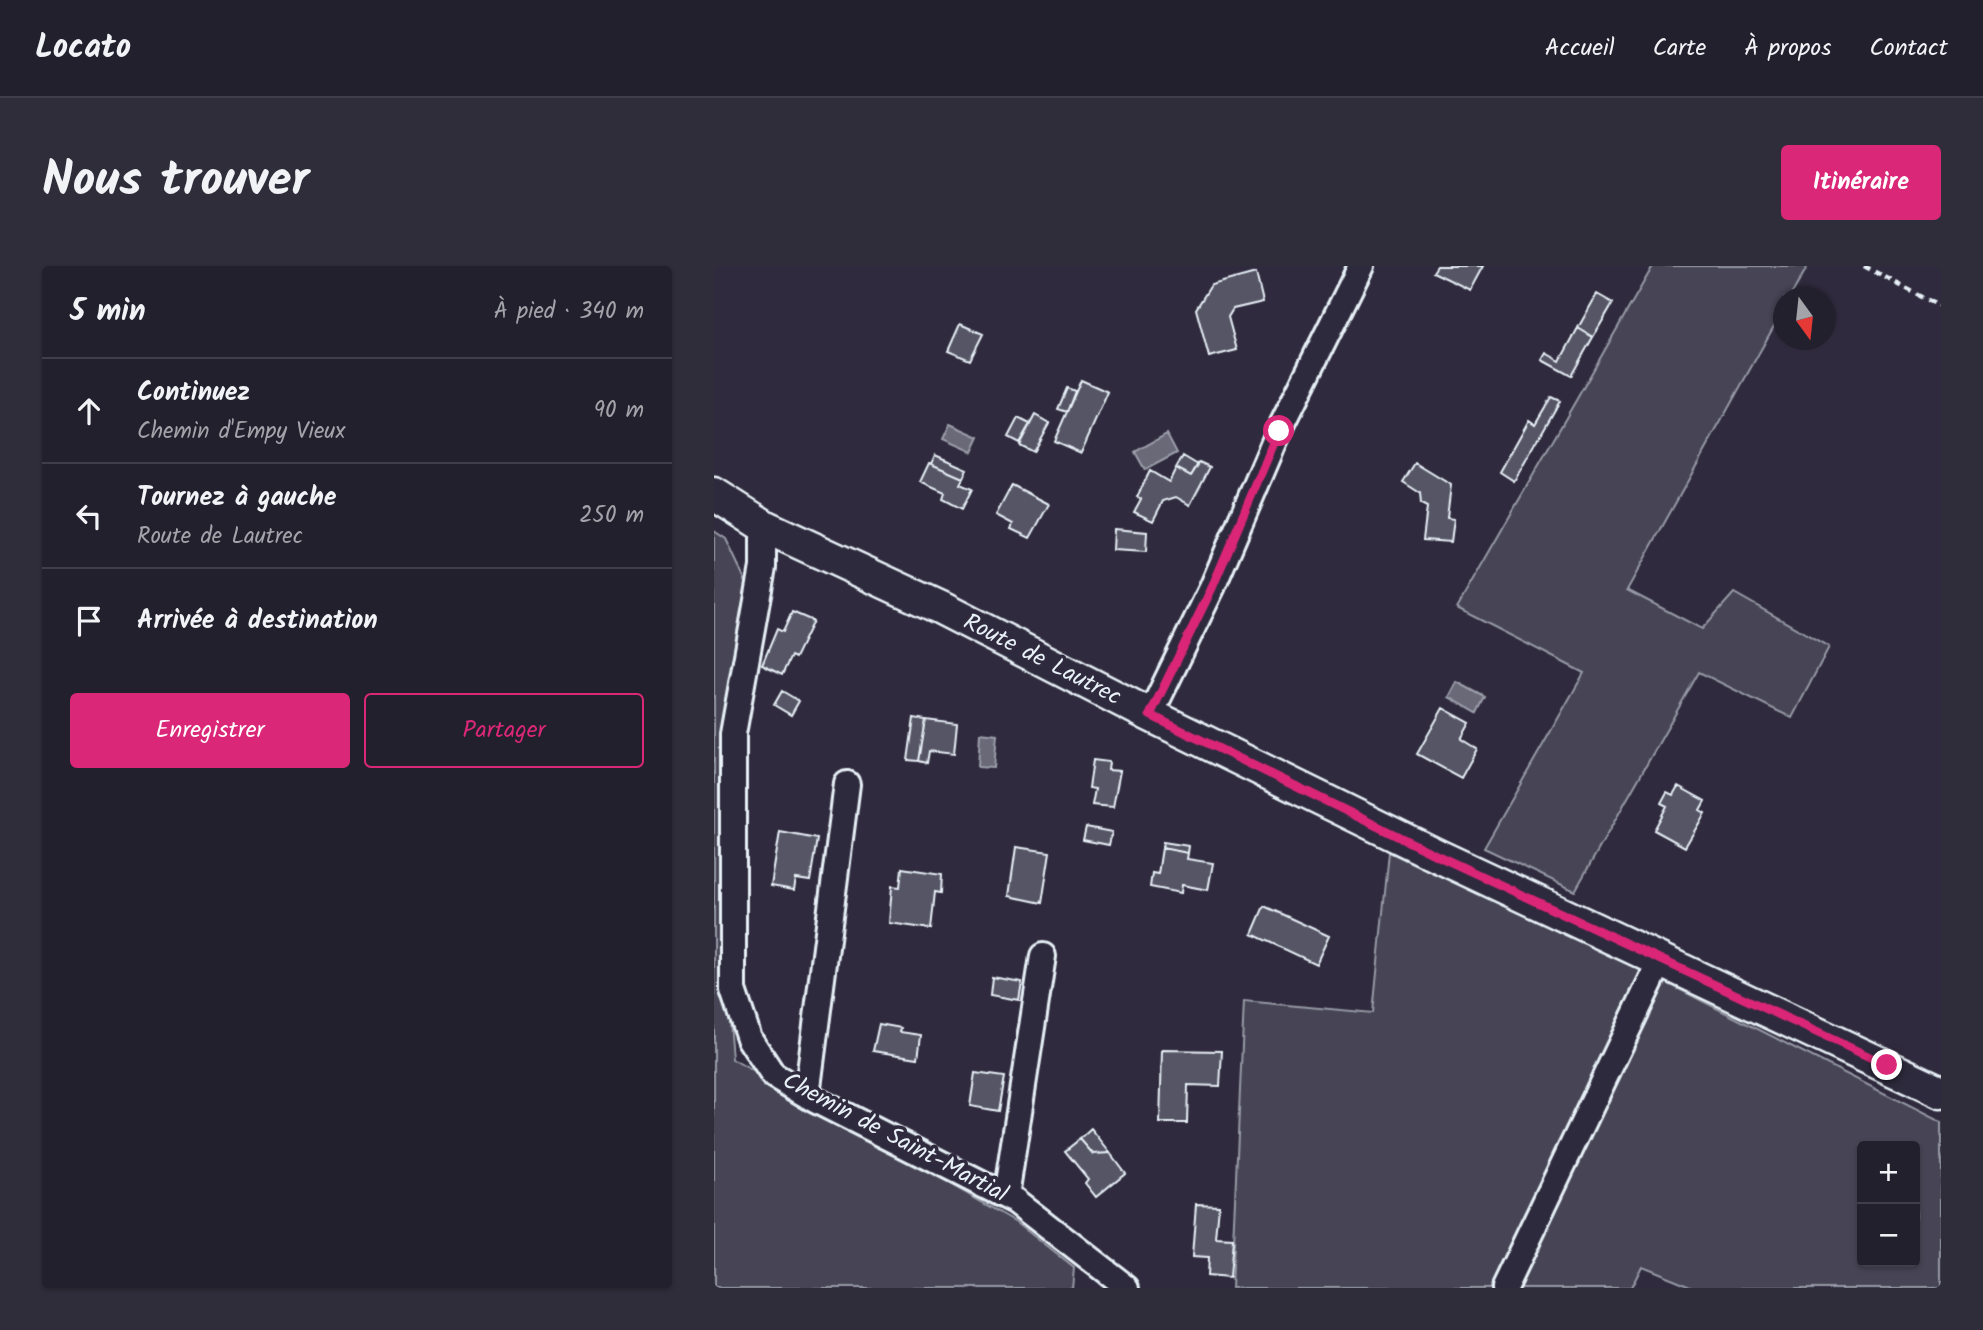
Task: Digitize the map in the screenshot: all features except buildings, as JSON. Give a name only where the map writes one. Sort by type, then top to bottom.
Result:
[{"type":"main road","name":"Route de Lautrec","points":[[714,494],[766,527],[941,608],[1150,715],[1436,855],[1941,1092]]},
{"type":"street","points":[[1150,715],[1212,588],[1279,431],[1360,266]]},
{"type":"street","name":"Chemin de Saint-Martial","points":[[766,527],[763,567],[733,734],[733,990],[749,1038],[773,1075],[807,1096],[1006,1196],[1127,1288]]},
{"type":"street","points":[[807,1096],[847,785]]},
{"type":"street","points":[[1006,1196],[1043,956]]},
{"type":"street","points":[[1504,1288],[1661,960]]},
{"type":"path","points":[[1864,266],[1941,307]]},
{"type":"shaded area","points":[[1653,266],[1808,266],[1796,287],[1773,287],[1773,328],[1627,590],[1702,629],[1734,593],[1829,647],[1792,718],[1699,672],[1575,891],[1484,848],[1584,673],[1457,608]]},
{"type":"shaded area","points":[[714,531],[726,539],[748,586],[727,995],[732,1059],[1016,1222],[1074,1268],[1072,1288],[714,1288]]},
{"type":"shaded area","points":[[1389,852],[1661,980],[1941,1122],[1941,1288],[1695,1288],[1641,1266],[1630,1288],[1231,1288],[1244,1001],[1373,1013]]},
{"type":"water","points":[[950,424],[979,437],[972,452],[943,439]]},
{"type":"water","points":[[1167,434],[1177,453],[1145,470],[1135,452]]},
{"type":"water","points":[[1457,682],[1485,697],[1477,713],[1449,697]]},
{"type":"water","points":[[980,733],[997,735],[994,768],[978,767]]},
{"type":"route","points":[[1279,431],[1212,588],[1150,715],[1436,855],[1887,1065]]}]
